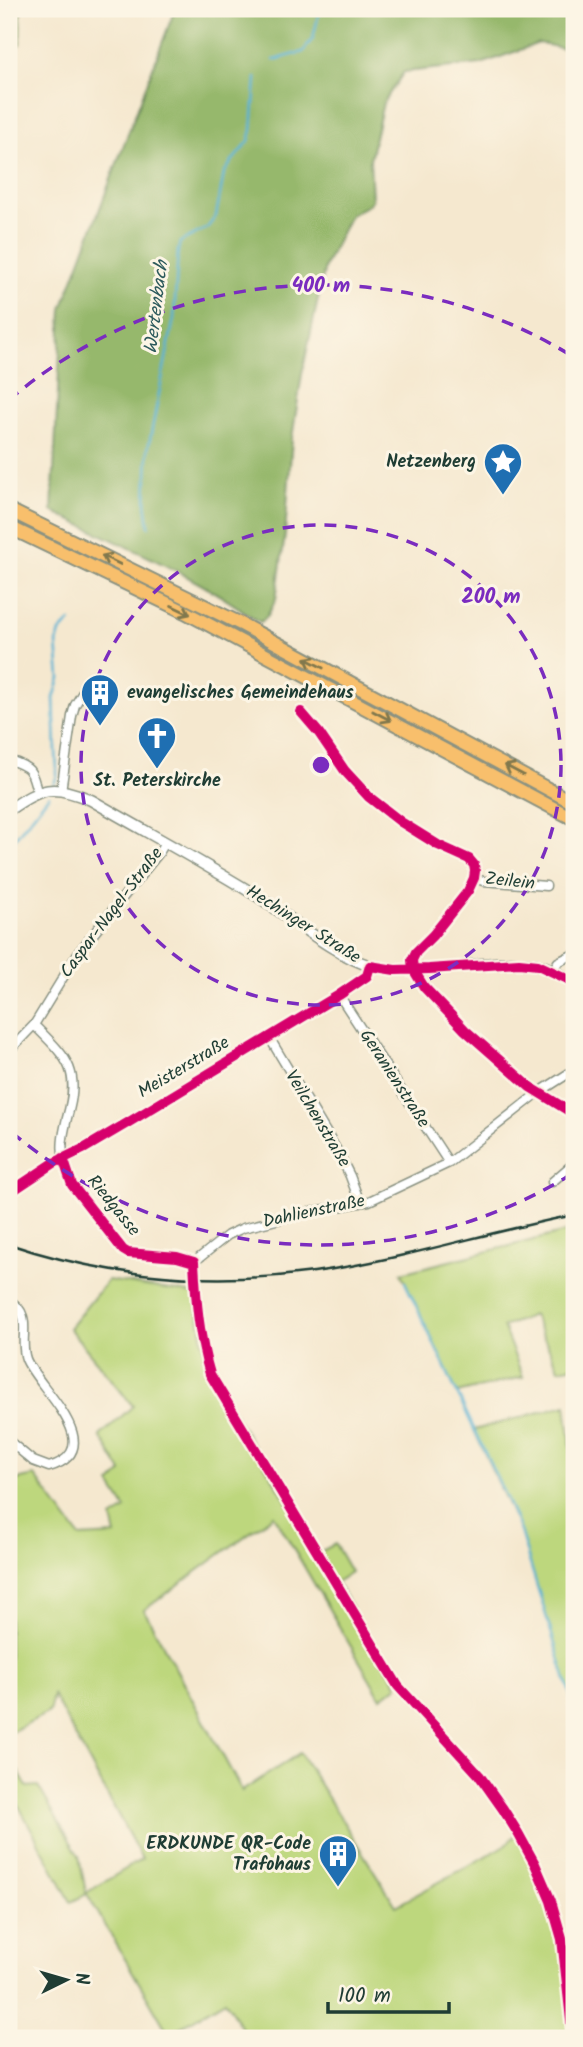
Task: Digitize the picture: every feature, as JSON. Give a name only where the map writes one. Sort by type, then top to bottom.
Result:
[{"type":"highway","points":[[9,510],[241,624],[574,803]]},
{"type":"highway","points":[[9,527],[186,612],[574,819]]},
{"type":"street","points":[[61,791],[72,716],[75,705],[89,682]]},
{"type":"street","points":[[301,712],[345,771],[369,797],[401,822],[438,845],[469,859],[475,871],[474,878],[433,935],[415,952],[413,970],[424,987],[465,1030],[538,1093],[574,1114]]},
{"type":"street","points":[[9,760],[30,769],[42,791],[9,810]]},
{"type":"street","name":"Hechinger Straße","points":[[42,791],[74,793],[91,800],[251,892],[334,948],[370,966],[413,970],[519,963],[553,970],[574,982]]},
{"type":"street","name":"Caspar-Nagel-Straße","points":[[9,1051],[34,1025],[78,953],[165,843]]},
{"type":"street","name":"Zeilein","points":[[474,878],[546,886]]},
{"type":"street","points":[[553,970],[558,962],[574,954]]},
{"type":"street","name":"Meisterstraße","points":[[9,1193],[63,1158],[129,1122],[339,995],[367,976],[370,966]]},
{"type":"street","name":"Geranienstraße","points":[[339,995],[449,1163]]},
{"type":"street","name":"Riedgasse","points":[[34,1025],[55,1046],[68,1064],[73,1078],[73,1097],[61,1140],[63,1158],[72,1185],[123,1250],[194,1262]]},
{"type":"street","name":"Veilchenstraße","points":[[269,1037],[351,1175],[360,1203]]},
{"type":"street","name":"Dahlienstraße","points":[[194,1262],[228,1235],[243,1228],[369,1201],[449,1163],[538,1093],[574,1070]]},
{"type":"street","points":[[552,1182],[574,1163]]},
{"type":"street","points":[[9,1300],[25,1321],[23,1347],[29,1365],[60,1407],[74,1442],[69,1457],[50,1467],[33,1461],[9,1441]]},
{"type":"green space","points":[[9,9],[21,9],[20,44],[9,50]]},
{"type":"green space","points":[[175,9],[574,9],[574,51],[539,43],[481,64],[404,72],[383,103],[370,159],[372,200],[350,215],[325,266],[302,374],[292,438],[285,535],[276,599],[261,622],[183,574],[52,511],[62,309]]},
{"type":"green space","points":[[574,1230],[574,1366],[559,1369],[533,1315],[503,1327],[523,1377],[457,1393],[401,1273]]},
{"type":"green space","points":[[108,1280],[196,1294],[210,1374],[318,1553],[335,1544],[351,1572],[336,1582],[398,1686],[381,1698],[274,1515],[144,1610],[242,1791],[300,1753],[396,1906],[504,1846],[518,1833],[544,1885],[559,1926],[566,1964],[573,2038],[247,2038],[225,2000],[169,2034],[87,1894],[71,1902],[9,1788],[9,1755],[27,1787],[38,1786],[79,1856],[86,1893],[142,1859],[53,1695],[49,1712],[9,1733],[9,1489],[16,1480],[35,1476],[80,1537],[116,1535],[112,1518],[126,1509],[110,1484],[122,1472],[100,1436],[133,1406],[69,1328]]},
{"type":"green space","points":[[566,1405],[574,1473],[574,1706],[520,1531],[474,1430]]},
{"type":"waterway","name":"Wertenbach","points":[[274,60],[303,52],[313,38],[320,9]]},
{"type":"waterway","name":"Wertenbach","points":[[149,526],[146,503],[148,449],[174,318],[178,250],[180,242],[207,228],[216,216],[224,173],[249,141],[256,78]]},
{"type":"waterway","name":"Wertenbach","points":[[53,786],[57,776],[54,698],[60,678],[57,643],[60,632],[71,621]]},
{"type":"waterway","name":"Wertenbach","points":[[9,859],[12,842],[49,795]]},
{"type":"waterway","points":[[405,1282],[520,1531],[574,1706]]},
{"type":"railway","points":[[9,1244],[121,1271],[160,1276],[237,1278],[347,1267],[574,1215]]},
{"type":"cycle path","points":[[301,712],[345,771],[369,797],[401,822],[438,845],[469,859],[474,865],[474,878],[468,891],[416,952],[412,960],[413,969],[424,987],[465,1030],[530,1087],[574,1114]]},
{"type":"cycle path","points":[[9,1193],[54,1163],[85,1148],[339,995],[367,976],[370,966],[395,970],[519,963],[538,965],[574,982]]},
{"type":"cycle path","points":[[63,1158],[72,1185],[123,1250],[128,1253],[177,1257],[194,1262],[197,1304],[210,1374],[398,1686],[479,1775],[503,1809],[535,1864],[551,1901],[562,1939],[573,2038]]},
{"type":"place","name":"Netzenberg","points":[[503,496]]},
{"type":"place","name":"evangelisches Gemeindehaus","points":[[100,727]]},
{"type":"place","name":"St. Peterskirche","points":[[157,770]]},
{"type":"place","name":"ERDKUNDE QR-Code Trafohaus","points":[[338,1888]]}]
